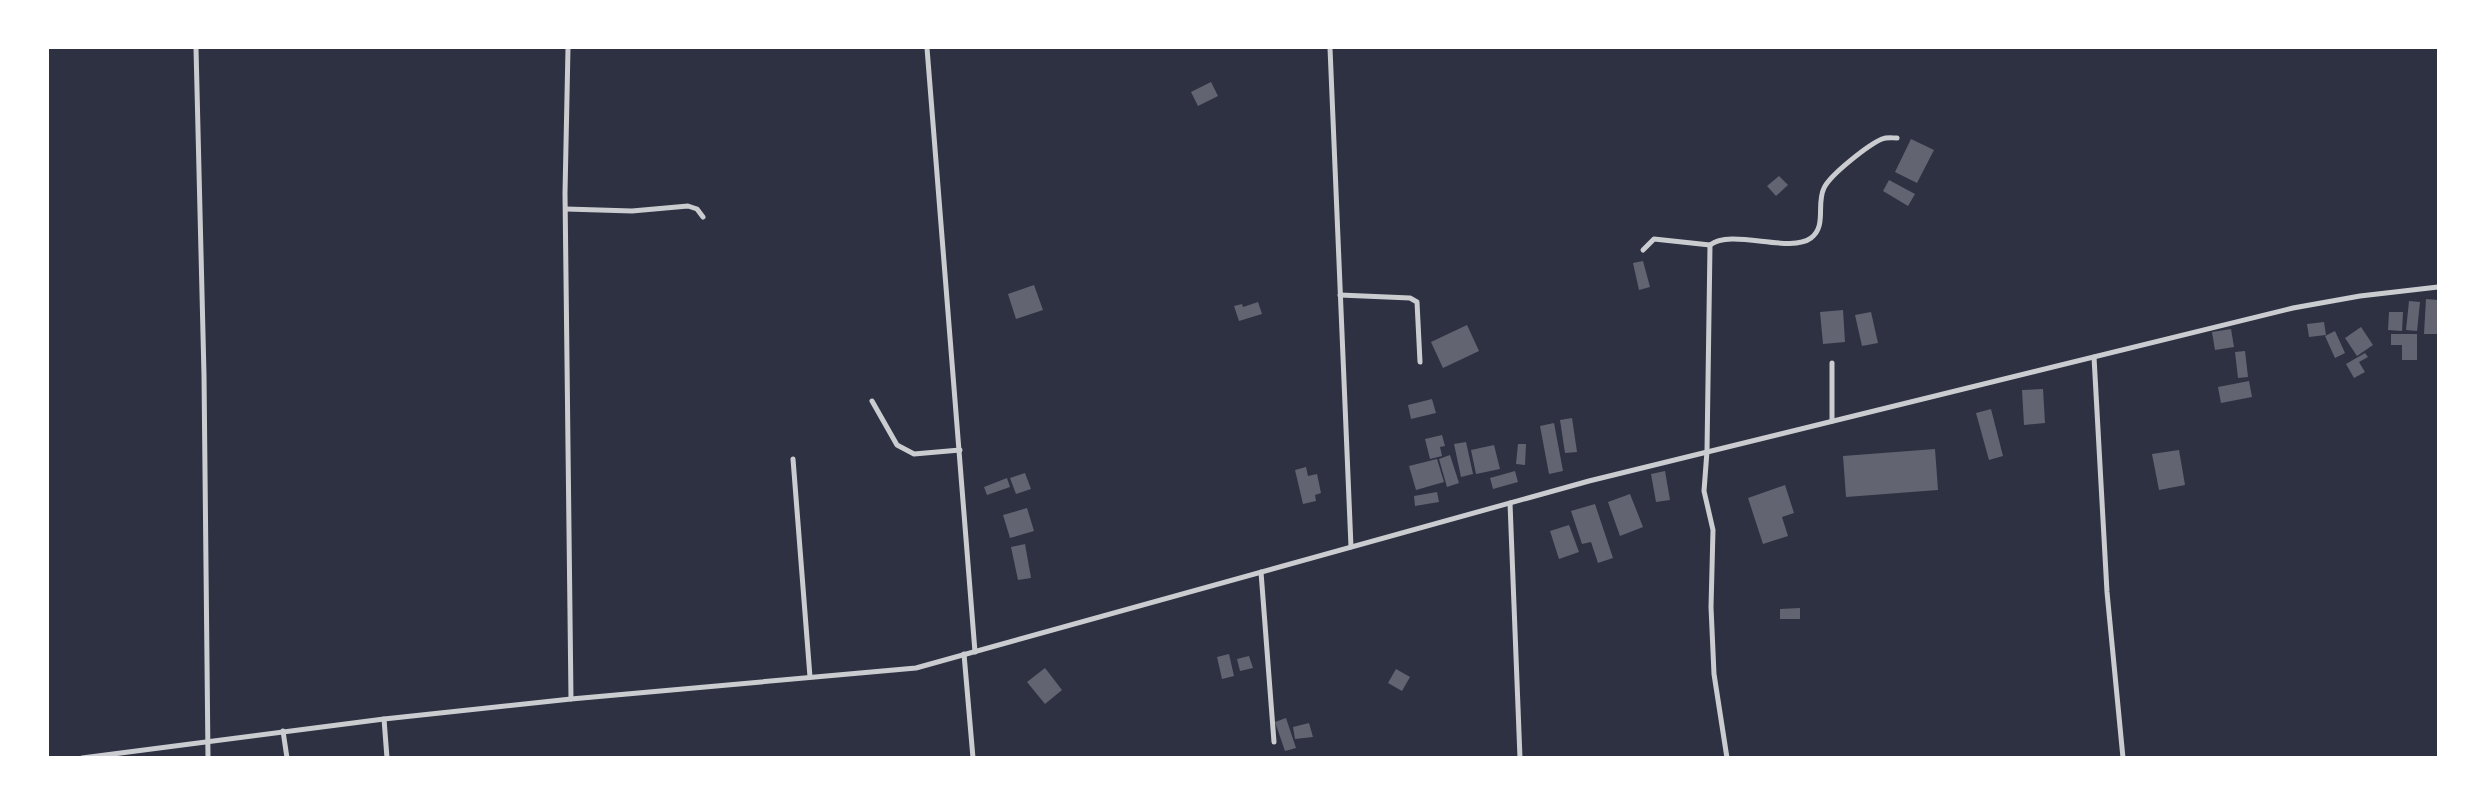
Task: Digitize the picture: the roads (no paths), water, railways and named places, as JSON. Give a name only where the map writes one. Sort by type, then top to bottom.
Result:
[{"type":"street","points":[[196,48],[204,375],[208,758]]},
{"type":"street","points":[[568,48],[566,209],[571,699]]},
{"type":"street","points":[[928,48],[975,652]]},
{"type":"street","points":[[1330,48],[1351,548]]},
{"type":"street","points":[[1643,250],[1654,239],[1710,245],[1722,240],[1794,243],[1810,240],[1820,225],[1820,200],[1824,188],[1832,177],[1872,144],[1884,138],[1897,138]]},
{"type":"street","points":[[566,209],[632,211],[688,206],[697,209],[703,217]]},
{"type":"street","points":[[1710,245],[1708,452],[1704,491],[1713,530],[1711,607],[1714,674],[1727,758]]},
{"type":"street","points":[[82,758],[384,719],[810,676],[916,668],[1510,503],[1708,452],[2293,308],[2360,296],[2438,287]]},
{"type":"street","points":[[1340,295],[1410,298],[1417,302],[1420,362]]},
{"type":"street","points":[[2094,357],[2107,592],[2123,758]]},
{"type":"street","points":[[1832,363],[1832,421]]},
{"type":"street","points":[[872,401],[897,445],[914,454],[960,450]]},
{"type":"street","points":[[793,459],[810,676]]},
{"type":"street","points":[[1510,503],[1520,758]]},
{"type":"street","points":[[1261,572],[1274,742]]},
{"type":"street","points":[[964,654],[973,758]]},
{"type":"street","points":[[384,719],[387,758]]},
{"type":"street","points":[[283,731],[287,758]]}]
